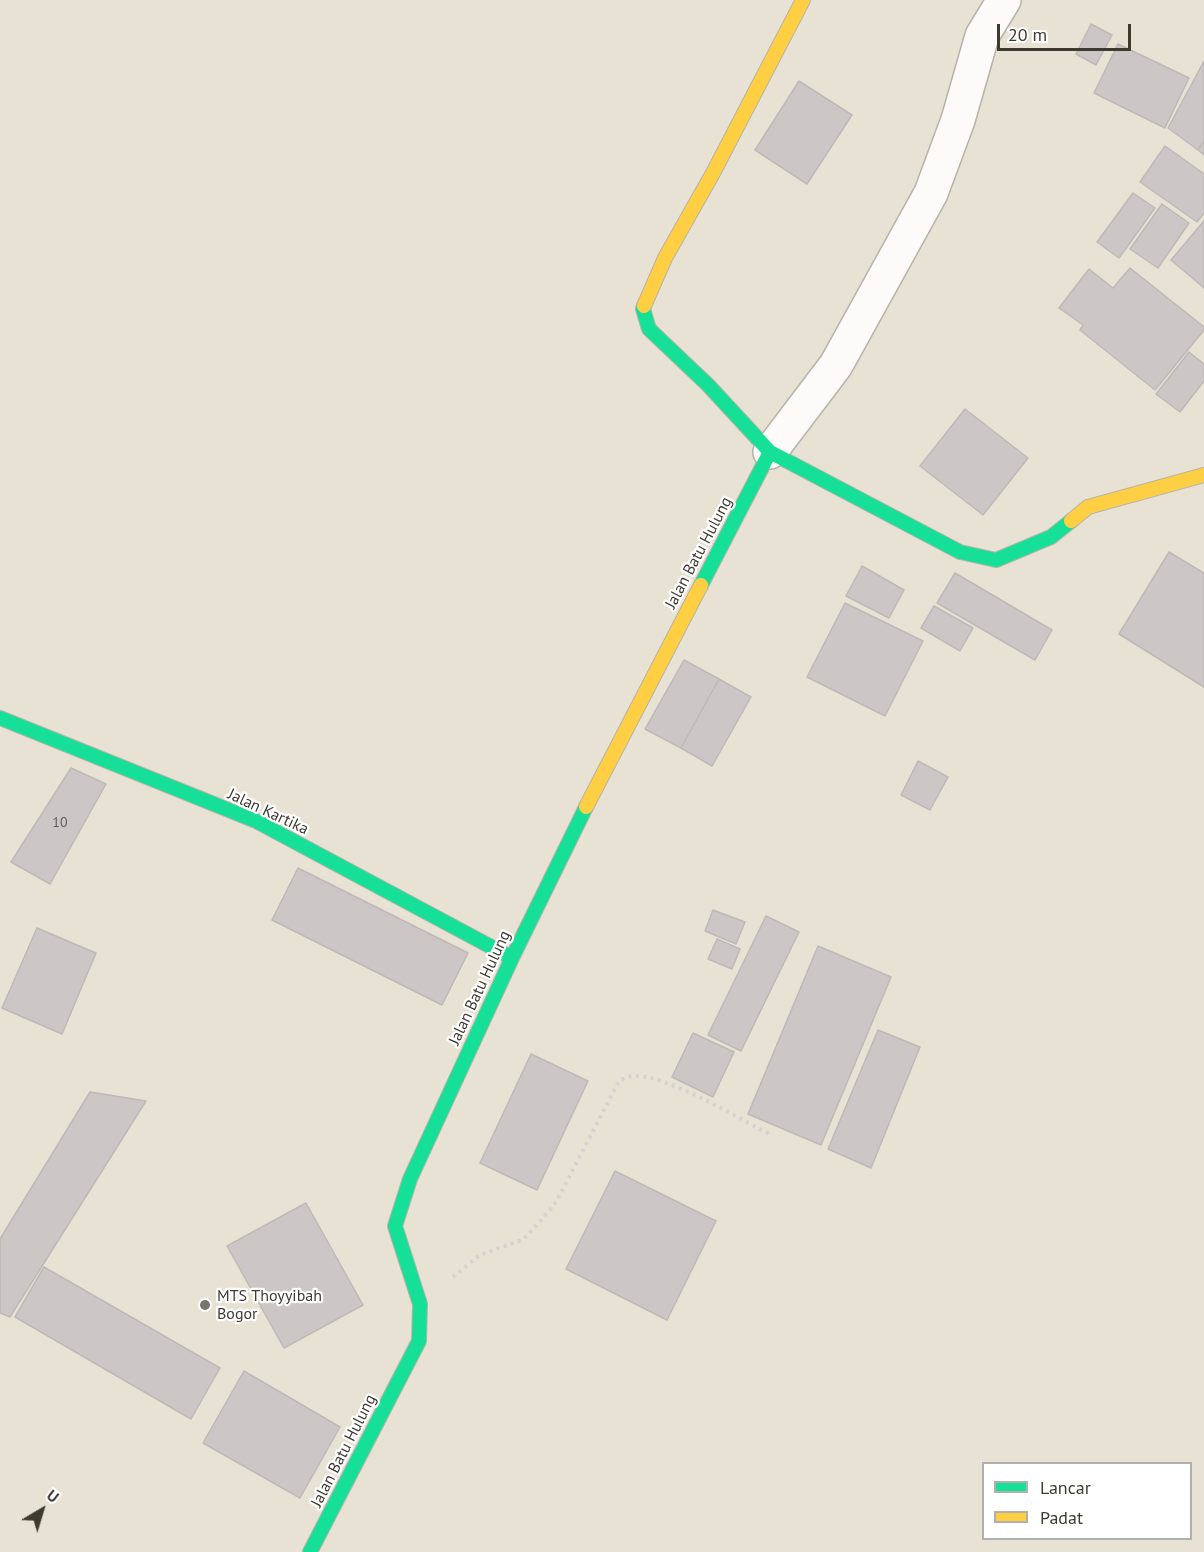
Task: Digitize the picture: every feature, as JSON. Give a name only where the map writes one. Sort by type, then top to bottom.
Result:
[{"type":"street","points":[[803,0],[713,173],[665,258],[643,309],[649,329],[708,385],[770,452],[960,552],[996,560],[1051,537],[1088,507],[1204,475]]},
{"type":"street","points":[[770,452],[836,365],[931,192],[958,120],[982,36],[1004,0]]},
{"type":"street","name":"Jalan Batu Hulung","points":[[310,1552],[420,1341],[420,1304],[395,1226],[418,1158],[512,958],[613,755],[770,452]]},
{"type":"street","name":"Jalan Kartika","points":[[0,718],[256,821],[512,958]]},
{"type":"path","points":[[420,1304],[480,1255],[524,1239],[555,1204],[619,1081],[632,1076],[649,1077],[685,1090],[771,1135]]},
{"type":"building","points":[[1091,24],[1112,35],[1096,65],[1076,54]]},
{"type":"building","points":[[1118,44],[1189,78],[1165,128],[1094,93]]},
{"type":"building","points":[[1204,61],[1204,141],[1198,150],[1168,128]]},
{"type":"building","points":[[799,81],[852,115],[807,184],[755,150]]},
{"type":"building","points":[[1204,141],[1204,155],[1198,150]]},
{"type":"building","points":[[1165,146],[1204,174],[1204,213],[1197,222],[1140,182]]},
{"type":"building","points":[[1133,193],[1155,208],[1119,258],[1097,242]]},
{"type":"building","points":[[1162,204],[1189,223],[1158,268],[1130,249]]},
{"type":"building","points":[[1204,221],[1204,288],[1171,260]]},
{"type":"building","points":[[1130,268],[1204,327],[1204,330],[1155,390],[1080,330],[1083,325],[1059,308],[1089,269],[1113,288]]},
{"type":"building","points":[[1189,352],[1204,364],[1204,381],[1180,412],[1156,394]]},
{"type":"building","points":[[965,409],[1028,458],[983,515],[920,466]]},
{"type":"building","points":[[1169,552],[1204,573],[1204,687],[1119,634]]},
{"type":"building","points":[[862,566],[904,590],[889,618],[846,596]]},
{"type":"building","points":[[955,573],[1052,630],[1035,660],[937,603]]},
{"type":"building","points":[[845,603],[923,641],[885,716],[807,677]]},
{"type":"building","points":[[934,606],[973,628],[960,651],[921,628]]},
{"type":"building","points":[[684,660],[719,679],[681,748],[645,729]]},
{"type":"building","points":[[719,679],[751,697],[712,766],[681,748]]},
{"type":"building","points":[[918,761],[948,777],[930,810],[901,795]]},
{"type":"building","points":[[71,768],[106,784],[50,884],[11,862]]},
{"type":"building","points":[[298,868],[468,953],[442,1005],[272,920]]},
{"type":"building","points":[[713,910],[745,922],[736,944],[705,931]]},
{"type":"building","points":[[766,916],[799,932],[741,1051],[708,1035]]},
{"type":"building","points":[[37,928],[96,953],[62,1034],[2,1008]]},
{"type":"building","points":[[717,939],[740,949],[732,969],[708,959]]},
{"type":"building","points":[[818,946],[891,977],[821,1145],[748,1114]]},
{"type":"building","points":[[878,1030],[920,1047],[871,1168],[828,1149]]},
{"type":"building","points":[[693,1033],[734,1052],[713,1097],[672,1077]]},
{"type":"building","points":[[531,1054],[588,1081],[537,1190],[480,1163]]},
{"type":"building","points":[[90,1092],[146,1101],[10,1317],[0,1313],[0,1239]]},
{"type":"building","points":[[615,1171],[716,1221],[667,1320],[566,1269]]},
{"type":"building","points":[[306,1203],[363,1305],[284,1348],[227,1246]]},
{"type":"building","points":[[44,1267],[220,1368],[191,1419],[15,1317]]},
{"type":"building","points":[[244,1371],[340,1427],[300,1498],[203,1443]]},
{"type":"traffic: fast","points":[[644,306],[649,329],[708,385],[770,452],[960,552],[996,560],[1051,537],[1071,521]]},
{"type":"traffic: fast","points":[[701,585],[770,452]]},
{"type":"traffic: fast","points":[[0,718],[256,821],[512,958]]},
{"type":"traffic: fast","points":[[310,1552],[419,1341],[420,1304],[395,1226],[410,1179],[512,958],[586,807]]},
{"type":"traffic: slow","points":[[644,306],[665,258],[713,173],[803,0]]},
{"type":"traffic: slow","points":[[1071,521],[1088,507],[1204,475]]},
{"type":"traffic: slow","points":[[586,807],[701,585]]},
{"type":"place","name":"MTS Thoyyibah Bogor","points":[[205,1305]]}]
